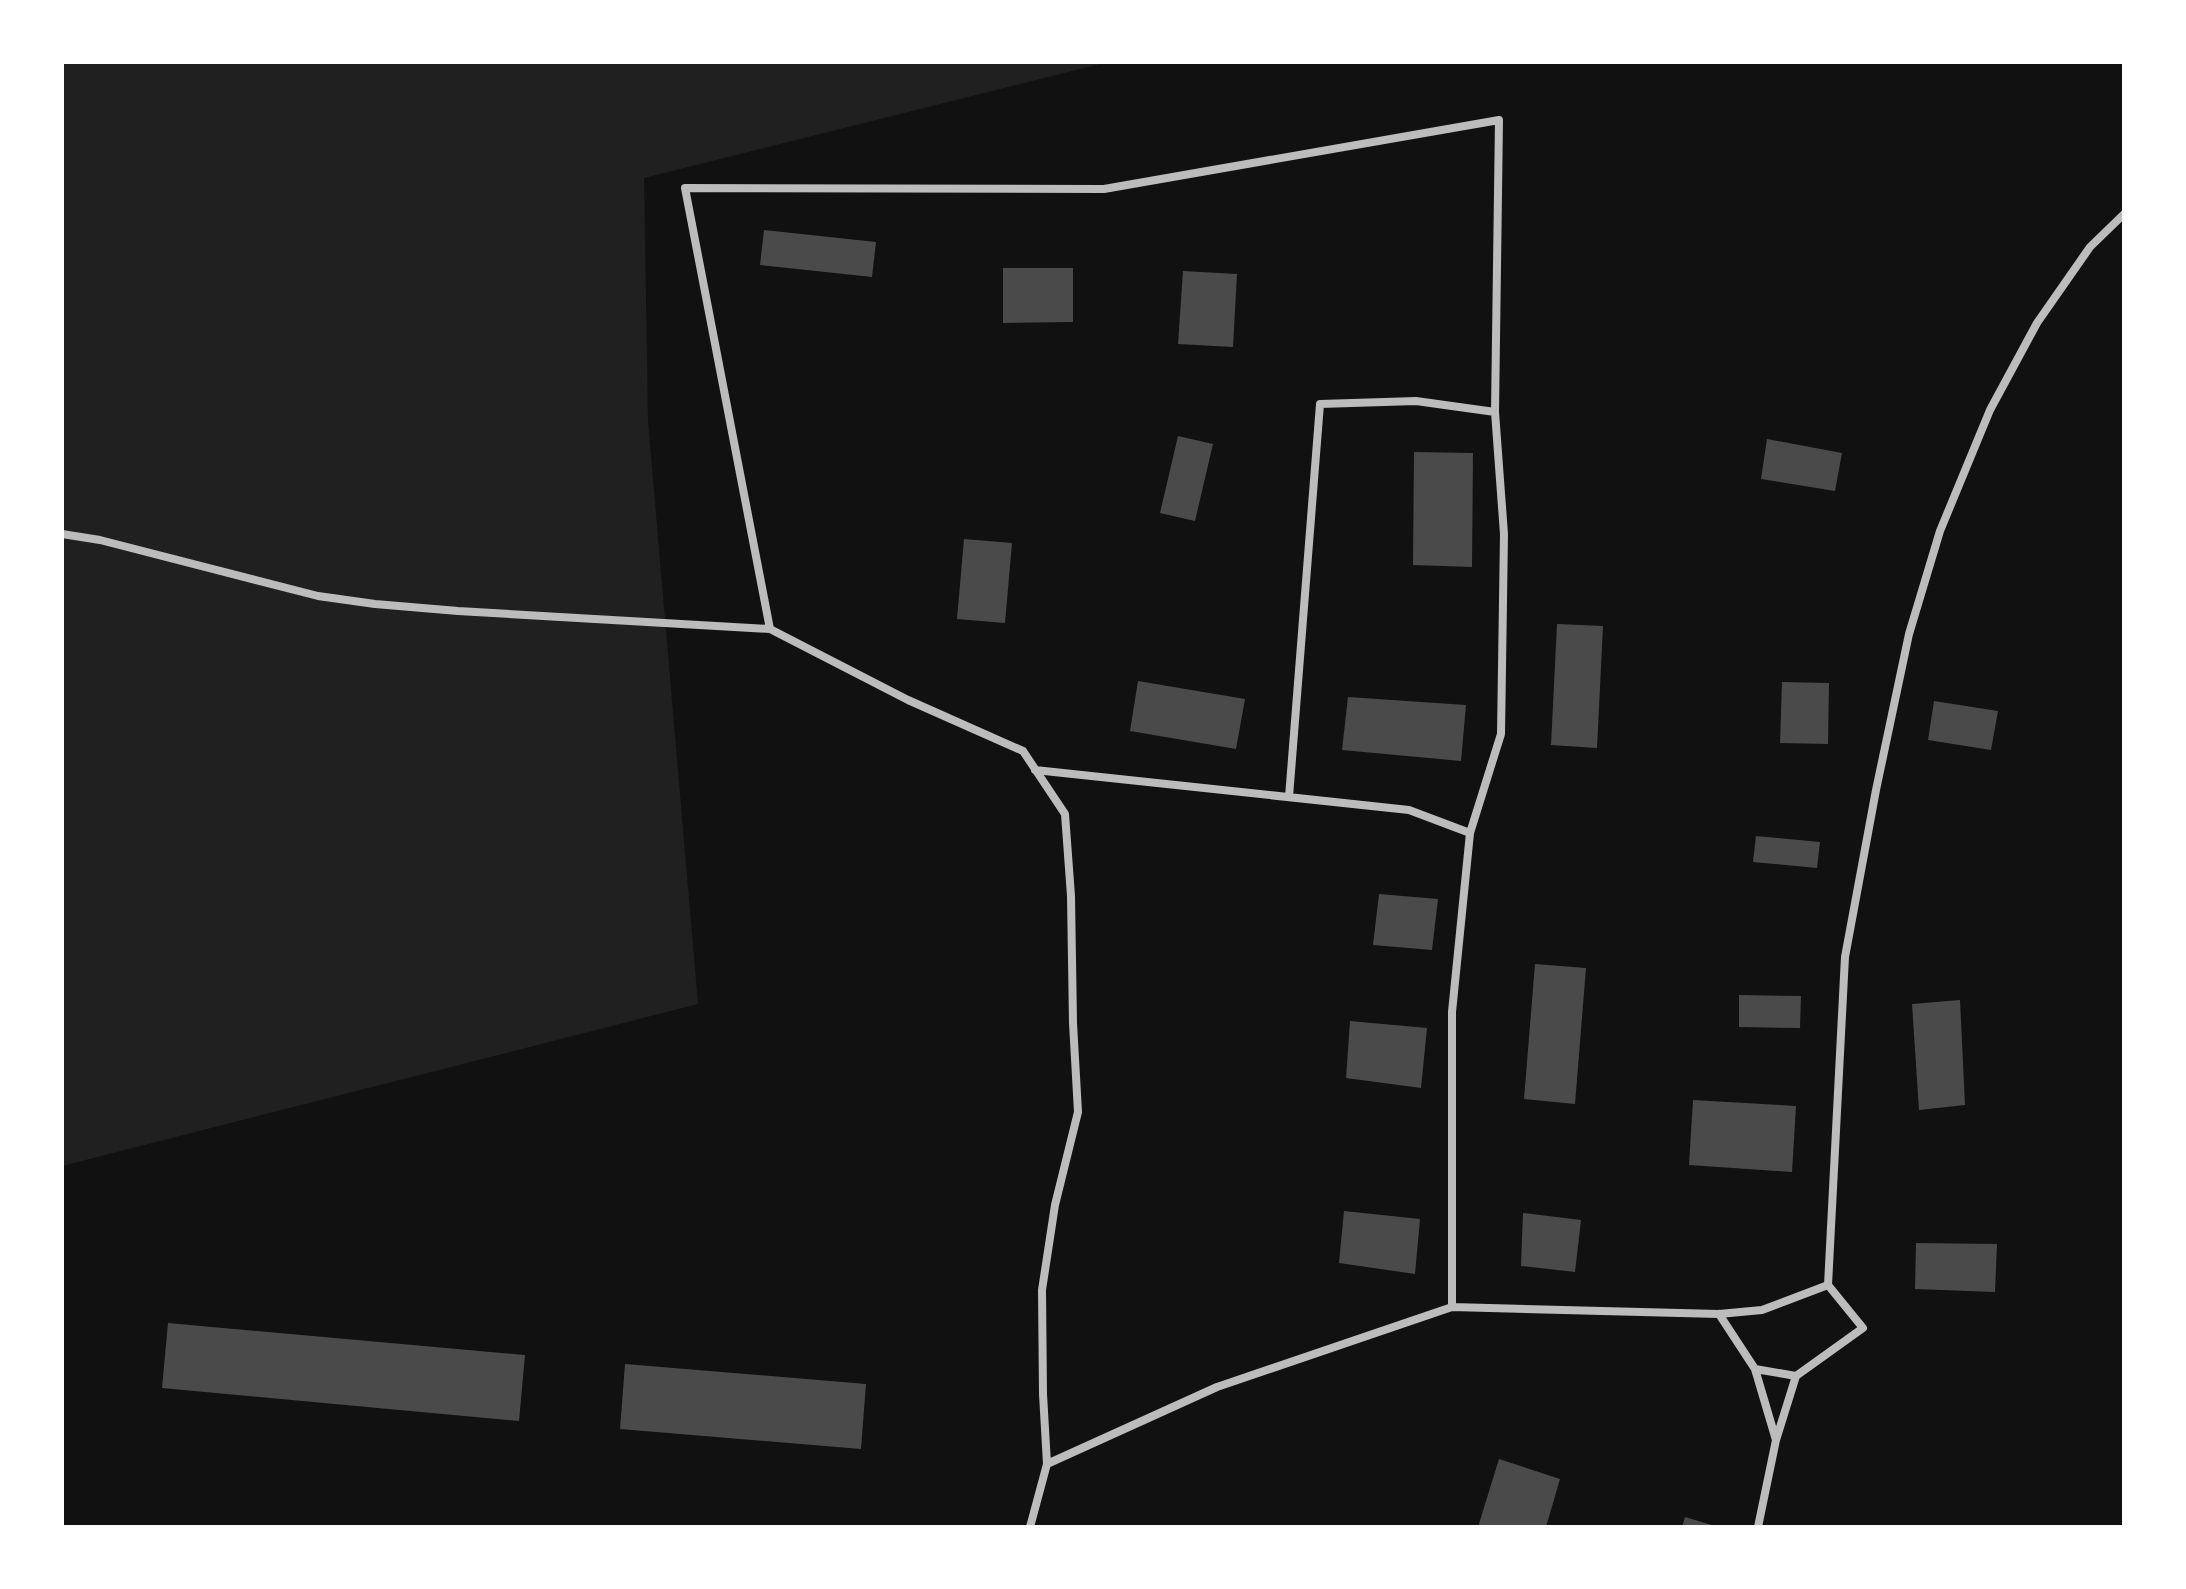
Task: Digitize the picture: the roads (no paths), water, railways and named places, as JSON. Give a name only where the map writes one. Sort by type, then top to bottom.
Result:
[{"type":"street","points":[[770,629],[685,188],[1104,189],[1499,120],[1495,412],[1504,534],[1501,734],[1470,833],[1452,1012],[1452,1307]]},
{"type":"street","points":[[1758,1527],[1776,1440],[1796,1376],[1863,1328],[1828,1285],[1845,957],[1909,634],[1940,531],[1990,410],[2037,323],[2090,247],[2124,214]]},
{"type":"street","points":[[1289,797],[1320,404],[1416,401],[1495,412]]},
{"type":"street","points":[[62,534],[100,540],[318,596],[375,604],[770,629],[908,700],[1023,751],[1065,814],[1071,896],[1078,1112],[1055,1205],[1042,1290],[1047,1464],[1030,1527]]},
{"type":"street","points":[[1035,770],[1409,810],[1470,833]]},
{"type":"street","points":[[1047,1464],[1217,1387],[1452,1307],[1719,1314],[1762,1310],[1828,1285]]},
{"type":"street","points":[[1719,1314],[1755,1369],[1776,1440]]},
{"type":"street","points":[[1755,1369],[1796,1376]]}]
